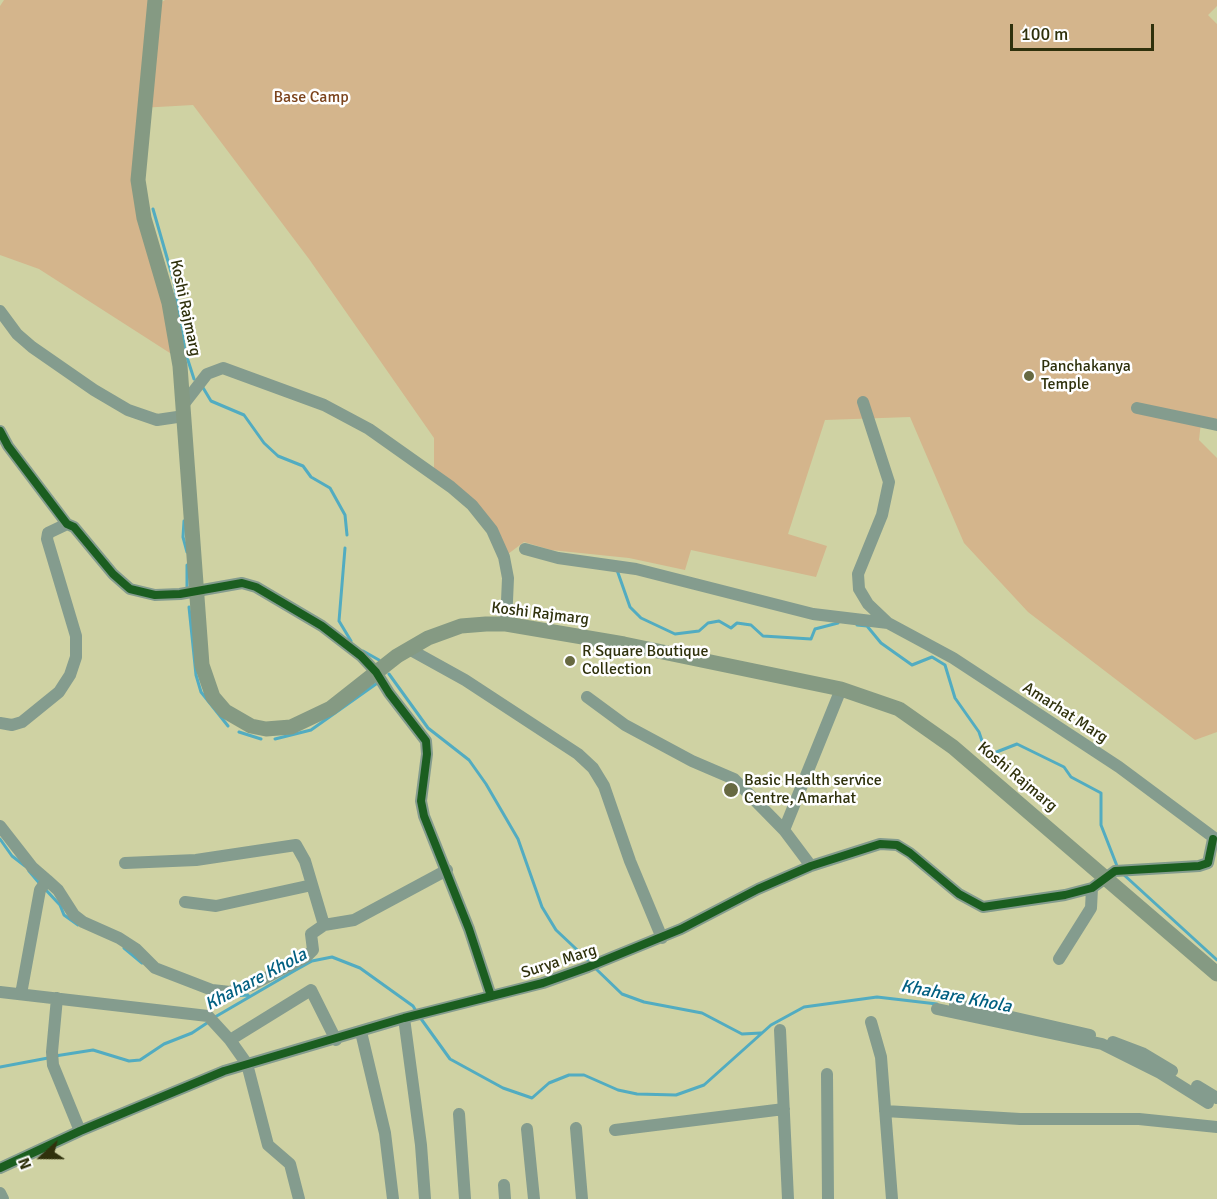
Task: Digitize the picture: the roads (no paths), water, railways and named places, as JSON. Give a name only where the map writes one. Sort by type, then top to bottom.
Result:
[{"type":"main road","name":"Koshi Rajmarg","points":[[158,2],[138,180],[144,218],[169,303],[183,410],[196,592],[205,680],[213,697],[225,711],[251,726],[277,729],[306,722],[331,708],[376,672],[428,638],[461,626],[506,624],[624,644],[841,689],[884,703],[913,718],[1116,873],[1217,974]]},
{"type":"street","points":[[0,311],[17,334],[32,347],[94,390],[128,410],[157,420],[183,410],[207,374],[223,368],[324,405],[369,429],[451,487],[472,505],[492,530],[504,557],[506,568],[506,624]]},
{"type":"street","points":[[863,402],[889,482],[888,497],[858,574],[868,603],[888,623]]},
{"type":"street","points":[[1137,408],[1217,425]]},
{"type":"street","points":[[0,431],[13,453],[67,524],[74,528],[130,589],[154,595],[196,592],[242,583],[256,587],[322,626],[376,672],[394,700],[426,741],[427,754],[421,801],[491,996]]},
{"type":"street","points":[[0,723],[12,725],[22,722],[59,692],[73,666],[76,636],[46,539],[48,533],[67,524]]},
{"type":"street","points":[[525,549],[558,558],[636,569],[813,614],[888,623]]},
{"type":"street","name":"Amarhat Marg","points":[[888,623],[953,658],[1119,767],[1215,839]]},
{"type":"street","points":[[409,649],[465,680],[578,754],[593,768],[604,786],[630,861],[662,938]]},
{"type":"street","points":[[784,830],[841,689]]},
{"type":"street","points":[[587,697],[625,725],[692,761],[715,768],[734,779],[784,830],[811,866]]},
{"type":"street","points":[[0,826],[44,884],[58,890],[74,915],[83,922],[119,938],[136,949],[155,968],[212,990],[230,993],[252,985],[306,957],[313,950],[311,934],[324,925],[354,920],[447,870]]},
{"type":"street","points":[[1116,873],[1213,864],[1215,839]]},
{"type":"street","name":"Surya Marg","points":[[0,1168],[197,1081],[407,1017],[543,983],[662,938],[758,889],[811,866],[888,843],[910,853],[959,894],[983,907],[1065,895],[1092,888],[1116,873]]},
{"type":"street","points":[[125,863],[196,860],[296,845],[305,861],[324,925]]},
{"type":"street","points":[[21,994],[44,884]]},
{"type":"street","points":[[185,902],[216,906],[312,885]]},
{"type":"street","points":[[1059,959],[1091,908],[1092,888]]},
{"type":"street","points":[[230,1040],[311,990],[336,1040]]},
{"type":"street","points":[[0,992],[212,1020],[247,1064],[268,1145],[290,1164],[299,1199]]},
{"type":"street","points":[[57,998],[53,1065],[80,1131]]},
{"type":"street","points":[[955,1004],[1070,1028],[1123,1050]]},
{"type":"street","points":[[937,1009],[1142,1053],[1213,1100]]},
{"type":"street","points":[[407,1017],[425,1199]]},
{"type":"street","points":[[871,1022],[881,1057],[892,1199]]},
{"type":"street","points":[[780,1030],[788,1199]]},
{"type":"street","points":[[361,1032],[385,1133],[393,1199]]},
{"type":"street","points":[[827,1074],[828,1199]]},
{"type":"street","points":[[615,1131],[784,1109]]},
{"type":"street","points":[[885,1111],[1020,1119],[1139,1119],[1217,1127]]},
{"type":"street","points":[[459,1114],[465,1199]]},
{"type":"street","points":[[576,1128],[582,1199]]},
{"type":"street","points":[[527,1129],[534,1199]]},
{"type":"street","points":[[504,1185],[505,1199]]},
{"type":"street","points":[[0,1193],[3,1199]]},
{"type":"waterway","points":[[153,209],[174,282],[185,351],[194,379]]},
{"type":"waterway","points":[[202,386],[211,401],[244,415],[264,443],[278,456],[303,466],[311,477],[330,488],[345,515],[347,535]]},
{"type":"waterway","points":[[184,521],[183,537],[187,552]]},
{"type":"waterway","points":[[345,548],[339,621],[351,641]]},
{"type":"waterway","points":[[187,565],[187,587]]},
{"type":"waterway","points":[[617,570],[630,607],[641,618],[675,634],[699,631],[708,623],[719,621],[731,628],[737,623],[751,625],[763,636],[811,639],[815,629],[838,623]]},
{"type":"waterway","points":[[189,607],[196,675],[201,692],[228,726]]},
{"type":"waterway","points":[[857,625],[867,626],[881,643],[912,665],[932,657],[945,665],[955,698],[979,732],[985,750],[994,753],[1017,744],[1064,767],[1071,777],[1101,793],[1101,825],[1117,866]]},
{"type":"waterway","points":[[363,651],[379,660]]},
{"type":"waterway","points":[[389,674],[428,728],[469,760],[486,784],[518,839],[542,907],[556,930],[590,962]]},
{"type":"waterway","points":[[275,739],[311,730],[376,684]]},
{"type":"waterway","points":[[239,732],[261,739]]},
{"type":"waterway","points":[[0,839],[12,856],[25,866]]},
{"type":"waterway","points":[[29,871],[40,884]]},
{"type":"waterway","points":[[1123,874],[1217,960]]},
{"type":"waterway","points":[[45,889],[60,905],[64,915],[78,925]]},
{"type":"waterway","points":[[124,948],[142,963]]},
{"type":"waterway","name":"Khahare Khola","points":[[215,1017],[312,961],[332,957],[360,968],[413,1006],[416,1011]]},
{"type":"waterway","points":[[594,967],[622,994],[644,1002],[702,1013],[742,1034],[761,1033]]},
{"type":"waterway","points":[[234,996],[248,995]]},
{"type":"waterway","name":"Khahare Khola","points":[[419,1016],[450,1059],[503,1088],[532,1098],[549,1083],[569,1075],[584,1075],[618,1090],[637,1094],[676,1095],[704,1085],[771,1025],[804,1007],[877,997],[937,1004]]},
{"type":"waterway","name":"Khahare Khola","points":[[55,1056],[93,1050],[129,1061],[140,1060],[164,1044],[192,1033],[210,1021]]},
{"type":"waterway","name":"Khahare Khola","points":[[0,1067],[48,1058]]},
{"type":"place","name":"Panchakanya Temple","points":[[1029,376]]},
{"type":"place","name":"R Square Boutique Collection","points":[[570,661]]},
{"type":"place","name":"Basic Health service Centre, Amarhat","points":[[731,790]]},
{"type":"park label","name":"Base Camp","points":[[311,98]]}]
